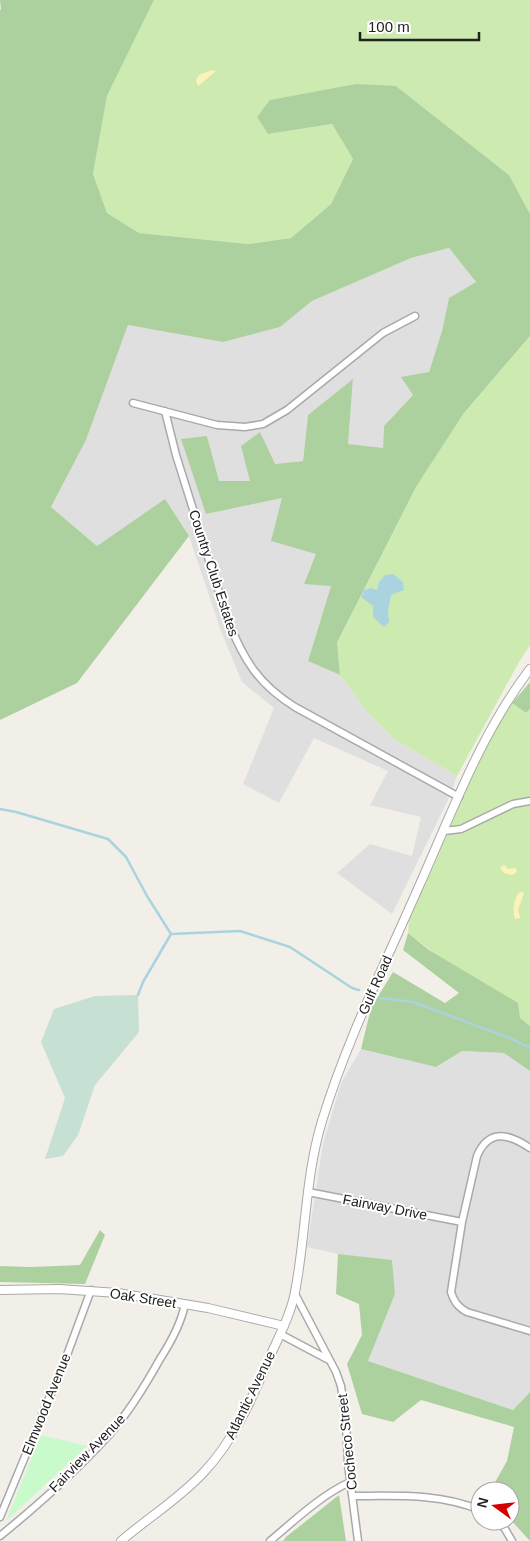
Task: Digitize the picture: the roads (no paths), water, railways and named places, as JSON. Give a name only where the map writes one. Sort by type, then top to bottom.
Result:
[{"type":"street","points":[[133,403],[226,427],[264,424],[287,410],[379,336],[415,316]]},
{"type":"street","name":"Country Club Estates","points":[[166,411],[176,455],[218,595],[238,646],[258,677],[279,696],[295,707],[459,797]]},
{"type":"street","name":"Gulf Road","points":[[284,1325],[295,1294],[308,1192],[321,1123],[336,1080],[357,1025],[491,727],[513,691],[530,669]]},
{"type":"street","points":[[444,831],[461,829],[513,804],[530,801]]},
{"type":"street","points":[[530,1148],[512,1137],[503,1136],[494,1137],[481,1147],[477,1156],[462,1222],[451,1292],[454,1301],[467,1312],[530,1331]]},
{"type":"street","name":"Fairway Drive","points":[[308,1192],[462,1222]]},
{"type":"street","name":"Oak Street","points":[[0,1290],[91,1290],[118,1293],[234,1313],[284,1325]]},
{"type":"street","name":"Elmwood Avenue","points":[[0,1517],[67,1355],[91,1290]]},
{"type":"street","name":"Cocheco Street","points":[[295,1294],[336,1372],[341,1386],[350,1482],[358,1541]]},
{"type":"street","name":"Fairview Avenue","points":[[0,1536],[39,1502],[109,1434],[130,1408],[182,1319],[185,1304]]},
{"type":"street","name":"Atlantic Avenue","points":[[121,1541],[187,1489],[205,1471],[224,1447],[254,1393],[284,1325]]},
{"type":"street","points":[[280,1334],[329,1360]]},
{"type":"street","points":[[270,1541],[317,1503],[350,1482]]},
{"type":"street","points":[[352,1496],[430,1497],[470,1507]]},
{"type":"water","points":[[393,574],[403,582],[404,590],[391,595],[388,611],[389,622],[384,627],[373,617],[373,606],[361,597],[364,590],[371,588],[377,590],[379,582],[385,575]]},
{"type":"waterway","points":[[0,809],[108,839],[126,857],[147,896],[171,934]]},
{"type":"waterway","points":[[171,934],[240,931],[290,947],[352,988],[359,990]]},
{"type":"waterway","points":[[138,995],[143,982],[171,934]]},
{"type":"waterway","points":[[380,998],[413,1002],[512,1039],[530,1048]]}]
